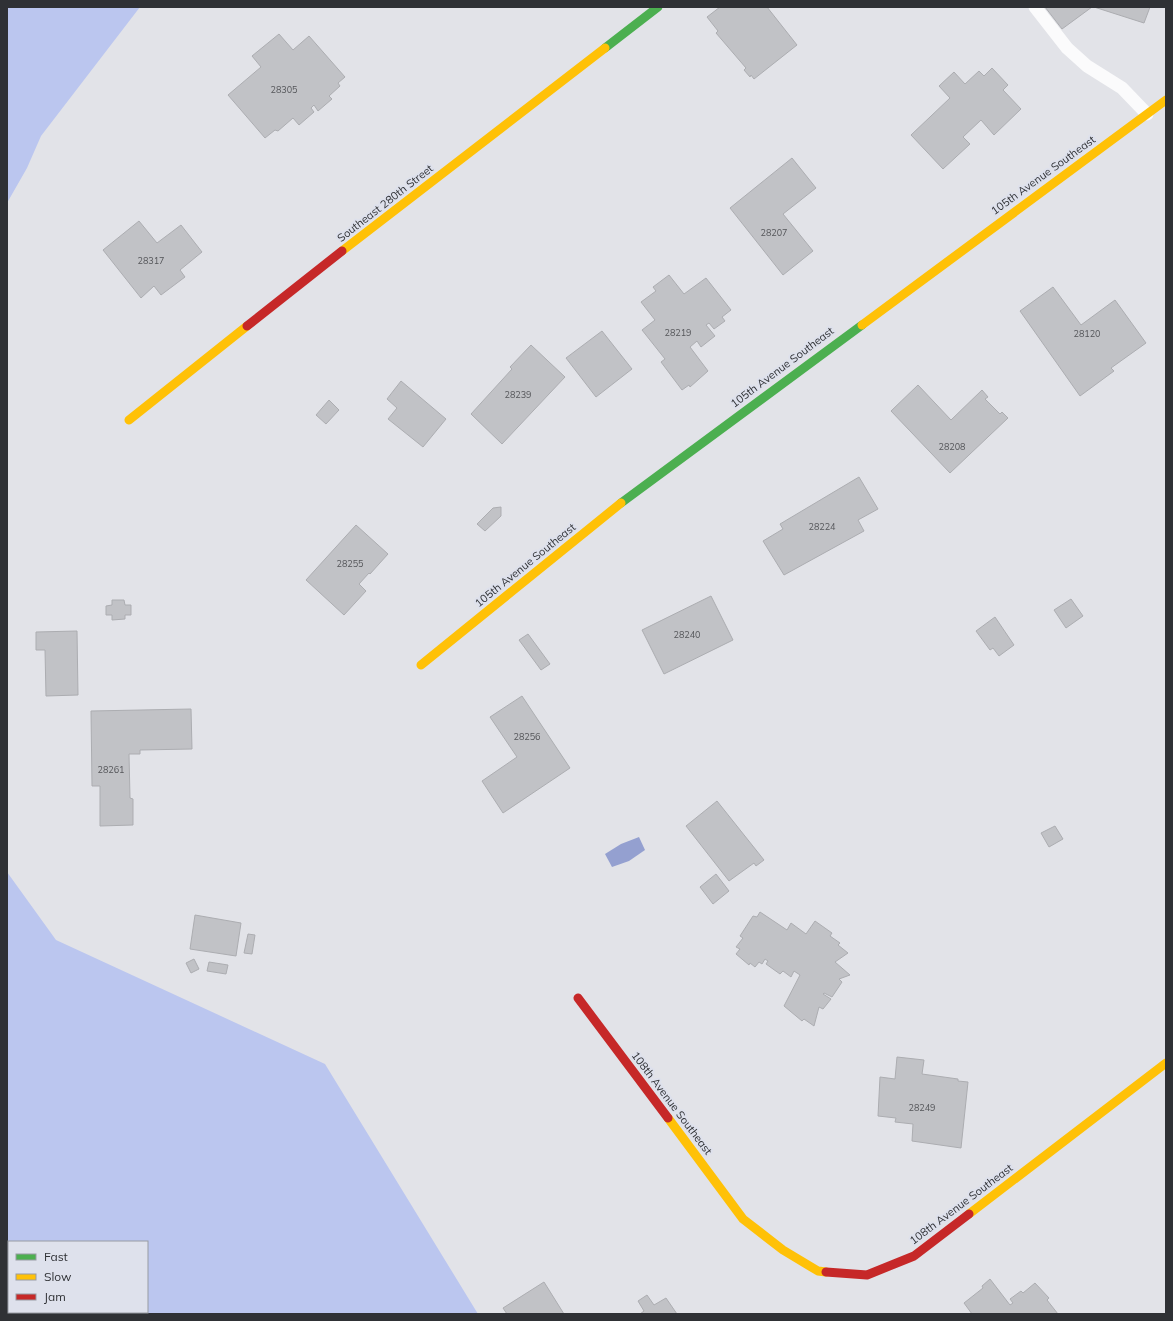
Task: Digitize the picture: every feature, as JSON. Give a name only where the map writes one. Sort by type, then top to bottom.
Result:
[{"type":"street","name":"Southeast 280th Street","points":[[129,420],[373,226],[658,7]]},
{"type":"street","name":"105th Avenue Southeast","points":[[421,665],[623,502],[1166,100]]},
{"type":"street","name":"108th Avenue Southeast","points":[[578,998],[743,1219],[783,1250],[818,1271],[867,1275],[914,1256],[1166,1062]]},
{"type":"lane","points":[[1035,7],[1067,48],[1087,66],[1122,88],[1147,114]]},
{"type":"shaded area","points":[[7,7],[140,7],[41,136],[27,168],[7,203]]},
{"type":"shaded area","points":[[639,837],[645,850],[629,861],[612,867],[605,854],[621,844]]},
{"type":"shaded area","points":[[7,872],[56,940],[325,1064],[478,1314],[7,1314]]},
{"type":"building","points":[[720,7],[767,7],[797,45],[754,79],[744,70],[746,68],[716,33],[718,31],[707,17]]},
{"type":"building","points":[[1045,7],[1092,7],[1062,29]]},
{"type":"building","points":[[1094,7],[1150,7],[1144,23]]},
{"type":"building","points":[[279,34],[293,50],[309,36],[345,77],[338,83],[340,86],[329,96],[332,99],[318,111],[314,105],[311,108],[314,112],[299,125],[293,118],[278,131],[275,130],[265,138],[228,95],[261,67],[252,56]]},
{"type":"building","points":[[992,68],[1008,85],[1003,90],[1021,109],[994,135],[981,120],[963,137],[970,144],[943,169],[911,135],[950,98],[939,86],[954,72],[965,84],[979,71],[984,76]]},
{"type":"building","points":[[792,158],[816,188],[783,214],[813,251],[783,275],[730,208]]},
{"type":"building","points":[[139,221],[157,243],[181,225],[202,252],[180,270],[185,277],[161,295],[154,286],[141,298],[103,250]]},
{"type":"building","points":[[669,275],[684,294],[706,278],[731,310],[722,317],[725,321],[714,329],[709,323],[706,325],[715,336],[701,347],[697,341],[690,347],[708,371],[690,387],[689,385],[682,390],[661,362],[665,359],[642,330],[655,320],[641,302],[656,291],[653,287]]},
{"type":"building","points":[[1053,287],[1081,325],[1115,300],[1146,343],[1111,368],[1114,371],[1080,396],[1020,311]]},
{"type":"building","points":[[602,331],[632,369],[596,397],[566,358]]},
{"type":"building","points":[[531,345],[565,377],[502,444],[471,414],[512,369],[510,367]]},
{"type":"building","points":[[401,381],[446,419],[423,447],[388,419],[397,408],[387,399]]},
{"type":"building","points":[[918,385],[951,420],[982,390],[988,397],[985,399],[1000,414],[1002,412],[1008,418],[950,473],[891,411]]},
{"type":"building","points":[[329,400],[339,410],[326,424],[316,415]]},
{"type":"building","points":[[859,477],[878,509],[858,520],[864,531],[784,575],[763,541],[783,529],[780,524]]},
{"type":"building","points":[[501,507],[501,516],[485,531],[477,524],[493,508]]},
{"type":"building","points":[[356,525],[388,554],[359,584],[366,591],[344,615],[306,580]]},
{"type":"building","points":[[711,596],[733,640],[664,674],[642,630]]},
{"type":"building","points":[[1071,599],[1083,616],[1066,628],[1054,610]]},
{"type":"building","points":[[112,600],[124,600],[125,605],[131,605],[131,615],[125,615],[125,619],[112,620],[112,615],[106,615],[106,606],[112,605]]},
{"type":"building","points":[[995,617],[1014,645],[999,656],[993,648],[990,650],[976,631]]},
{"type":"building","points":[[77,631],[78,695],[46,696],[45,650],[36,650],[36,632]]},
{"type":"building","points":[[528,634],[550,664],[541,670],[519,640]]},
{"type":"building","points":[[522,696],[570,768],[503,813],[482,781],[517,757],[490,717]]},
{"type":"building","points":[[191,709],[192,749],[140,750],[140,754],[129,754],[130,798],[133,799],[133,825],[100,826],[100,786],[92,786],[91,711]]},
{"type":"building","points":[[717,801],[764,860],[756,866],[754,863],[729,881],[686,826]]},
{"type":"building","points":[[1055,826],[1063,839],[1049,847],[1041,833]]},
{"type":"building","points":[[716,874],[729,891],[713,904],[700,887]]},
{"type":"building","points":[[760,912],[787,930],[791,923],[806,934],[815,921],[832,933],[830,936],[840,943],[838,945],[848,953],[835,962],[850,975],[839,979],[842,982],[832,997],[824,993],[823,994],[831,999],[823,1009],[819,1007],[814,1026],[804,1019],[802,1021],[784,1006],[800,975],[794,971],[791,977],[783,971],[780,974],[766,964],[768,961],[765,959],[762,964],[759,962],[755,967],[750,963],[749,965],[736,954],[740,949],[736,947],[743,938],[740,936],[753,916],[757,917]]},
{"type":"building","points":[[195,915],[241,923],[236,956],[190,949]]},
{"type":"building","points":[[248,934],[255,935],[252,954],[244,953]]},
{"type":"building","points":[[194,959],[199,969],[191,973],[186,963]]},
{"type":"building","points":[[209,962],[228,965],[226,974],[207,971]]},
{"type":"building","points":[[897,1057],[924,1060],[922,1074],[958,1079],[958,1081],[968,1082],[961,1148],[912,1141],[913,1124],[895,1122],[896,1118],[878,1116],[880,1077],[895,1079]]},
{"type":"building","points":[[990,1279],[1010,1305],[1013,1303],[1010,1299],[1021,1291],[1023,1293],[1035,1283],[1049,1298],[1047,1300],[1058,1314],[972,1314],[964,1303],[983,1288],[982,1286]]},
{"type":"building","points":[[544,1282],[564,1314],[507,1314],[503,1308]]},
{"type":"building","points":[[647,1295],[654,1305],[666,1298],[677,1314],[640,1314],[644,1311],[638,1301]]},
{"type":"traffic: fast","points":[[605,48],[658,7]]},
{"type":"traffic: fast","points":[[621,503],[862,325]]},
{"type":"traffic: slow","points":[[342,251],[605,48]]},
{"type":"traffic: slow","points":[[862,325],[1166,100]]},
{"type":"traffic: slow","points":[[129,420],[247,326]]},
{"type":"traffic: slow","points":[[421,665],[621,503]]},
{"type":"traffic: slow","points":[[969,1214],[1166,1063]]},
{"type":"traffic: slow","points":[[668,1118],[743,1219],[783,1250],[818,1271],[826,1272]]},
{"type":"traffic: jam","points":[[247,326],[342,251]]},
{"type":"traffic: jam","points":[[578,998],[668,1118]]},
{"type":"traffic: jam","points":[[826,1272],[867,1275],[914,1256],[969,1214]]}]
